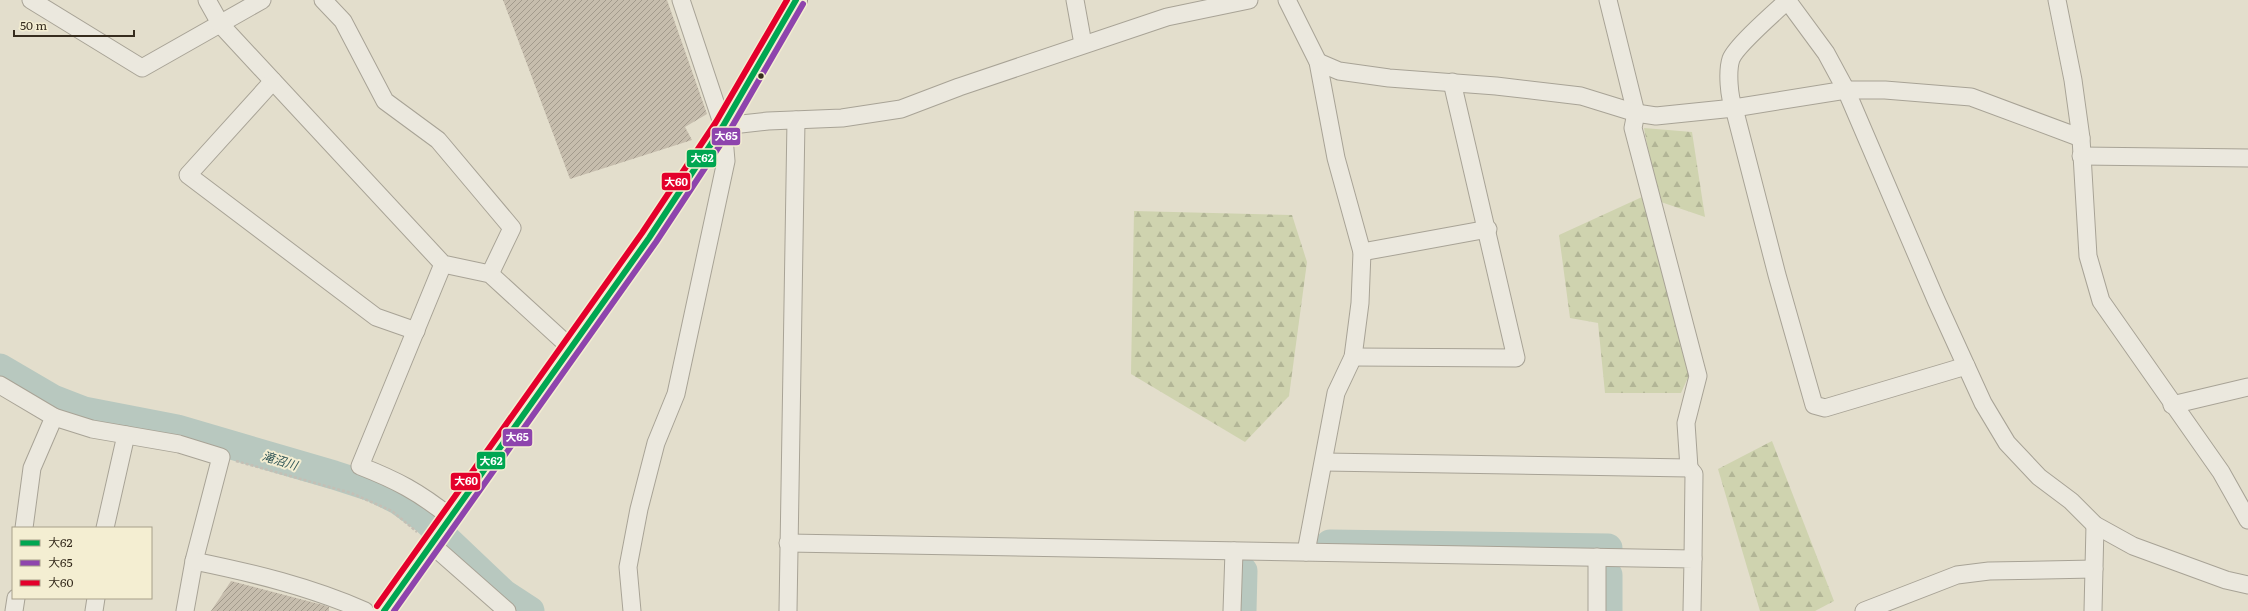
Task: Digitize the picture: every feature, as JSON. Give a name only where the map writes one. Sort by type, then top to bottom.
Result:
[{"type":"main road","points":[[384,611],[572,349],[723,126],[796,0]]},
{"type":"street","points":[[31,0],[142,68],[221,25],[262,0]]},
{"type":"street","points":[[207,0],[221,25],[443,264],[490,274],[572,349]]},
{"type":"street","points":[[323,0],[343,21],[385,101],[438,140],[512,228],[490,274]]},
{"type":"street","points":[[632,611],[628,567],[656,443],[676,394],[726,161],[723,126],[681,0]]},
{"type":"street","points":[[1075,0],[1083,44]]},
{"type":"street","points":[[723,126],[842,118],[901,110],[959,86],[1167,17],[1249,0]]},
{"type":"street","points":[[1287,0],[1318,62],[1336,158],[1362,252],[1360,303],[1353,357],[1336,393],[1306,552]]},
{"type":"street","points":[[1608,0],[1636,113],[1633,128],[1698,376],[1686,423],[1689,468],[1694,474],[1692,611]]},
{"type":"street","points":[[1966,366],[1825,408],[1814,405],[1777,275],[1734,108],[1730,98],[1731,59],[1748,38],[1787,0],[1826,53],[1846,90],[1966,366],[1983,403],[2007,443],[2039,477],[2071,500],[2095,525],[2133,546],[2226,580],[2248,585]]},
{"type":"street","points":[[2057,0],[2073,80],[2081,138],[2088,256],[2101,301],[2221,472],[2248,520]]},
{"type":"street","points":[[1318,62],[1339,71],[1581,96],[1636,113],[1656,116],[1734,108],[1846,90],[1885,90],[1970,97],[2081,138]]},
{"type":"street","points":[[273,81],[188,175],[376,317],[416,331]]},
{"type":"street","points":[[1353,357],[1516,358],[1488,229],[1452,82]]},
{"type":"street","points":[[788,611],[796,120]]},
{"type":"street","points":[[2082,156],[2248,158]]},
{"type":"street","points":[[1362,252],[1488,229]]},
{"type":"street","points":[[443,264],[360,466],[404,485],[424,496],[440,531],[507,611]]},
{"type":"street","points":[[0,385],[54,417],[92,429],[179,444],[221,457],[194,561],[185,611]]},
{"type":"street","points":[[2172,404],[2248,387]]},
{"type":"street","points":[[24,527],[32,468],[54,417]]},
{"type":"street","points":[[105,527],[126,435]]},
{"type":"street","points":[[1324,462],[1689,468]]},
{"type":"street","points":[[2094,611],[2095,525]]},
{"type":"street","points":[[788,543],[1693,559]]},
{"type":"street","points":[[1232,611],[1234,551]]},
{"type":"street","points":[[1597,557],[1597,611]]},
{"type":"street","points":[[194,561],[245,571],[330,595],[366,611]]},
{"type":"street","points":[[1864,611],[1957,575],[1988,571],[2094,569]]},
{"type":"street","points":[[14,611],[16,599]]},
{"type":"street","points":[[94,611],[96,599]]},
{"type":"path","points":[[221,457],[351,493],[440,531]]},
{"type":"green space","points":[[1644,128],[1692,132],[1705,217],[1658,201]]},
{"type":"green space","points":[[1642,197],[1690,373],[1681,393],[1605,393],[1598,323],[1570,318],[1559,235]]},
{"type":"green space","points":[[1134,211],[1292,215],[1307,262],[1289,396],[1245,442],[1131,374]]},
{"type":"green space","points":[[1772,441],[1834,601],[1815,611],[1760,611],[1718,469]]},
{"type":"building","points":[[503,0],[667,0],[707,114],[685,127],[692,140],[570,179]]},
{"type":"building","points":[[231,581],[323,605],[329,607],[329,611],[211,611]]},
{"type":"waterway","name":"滝沼川","points":[[0,368],[53,399],[84,411],[177,429],[374,488],[398,500],[426,520],[504,594],[530,611]]},
{"type":"waterway","points":[[1330,544],[1608,548]]},
{"type":"waterway","points":[[1242,611],[1243,571]]},
{"type":"waterway","points":[[1608,575],[1608,611]]},
{"type":"transit line","name":"大60","points":[[377,606],[642,233],[716,122],[787,0]]},
{"type":"transit line","name":"大62","points":[[384,611],[649,238],[723,126],[796,0]]},
{"type":"transit line","name":"大65","points":[[394,611],[656,242],[730,130],[803,4]]}]
